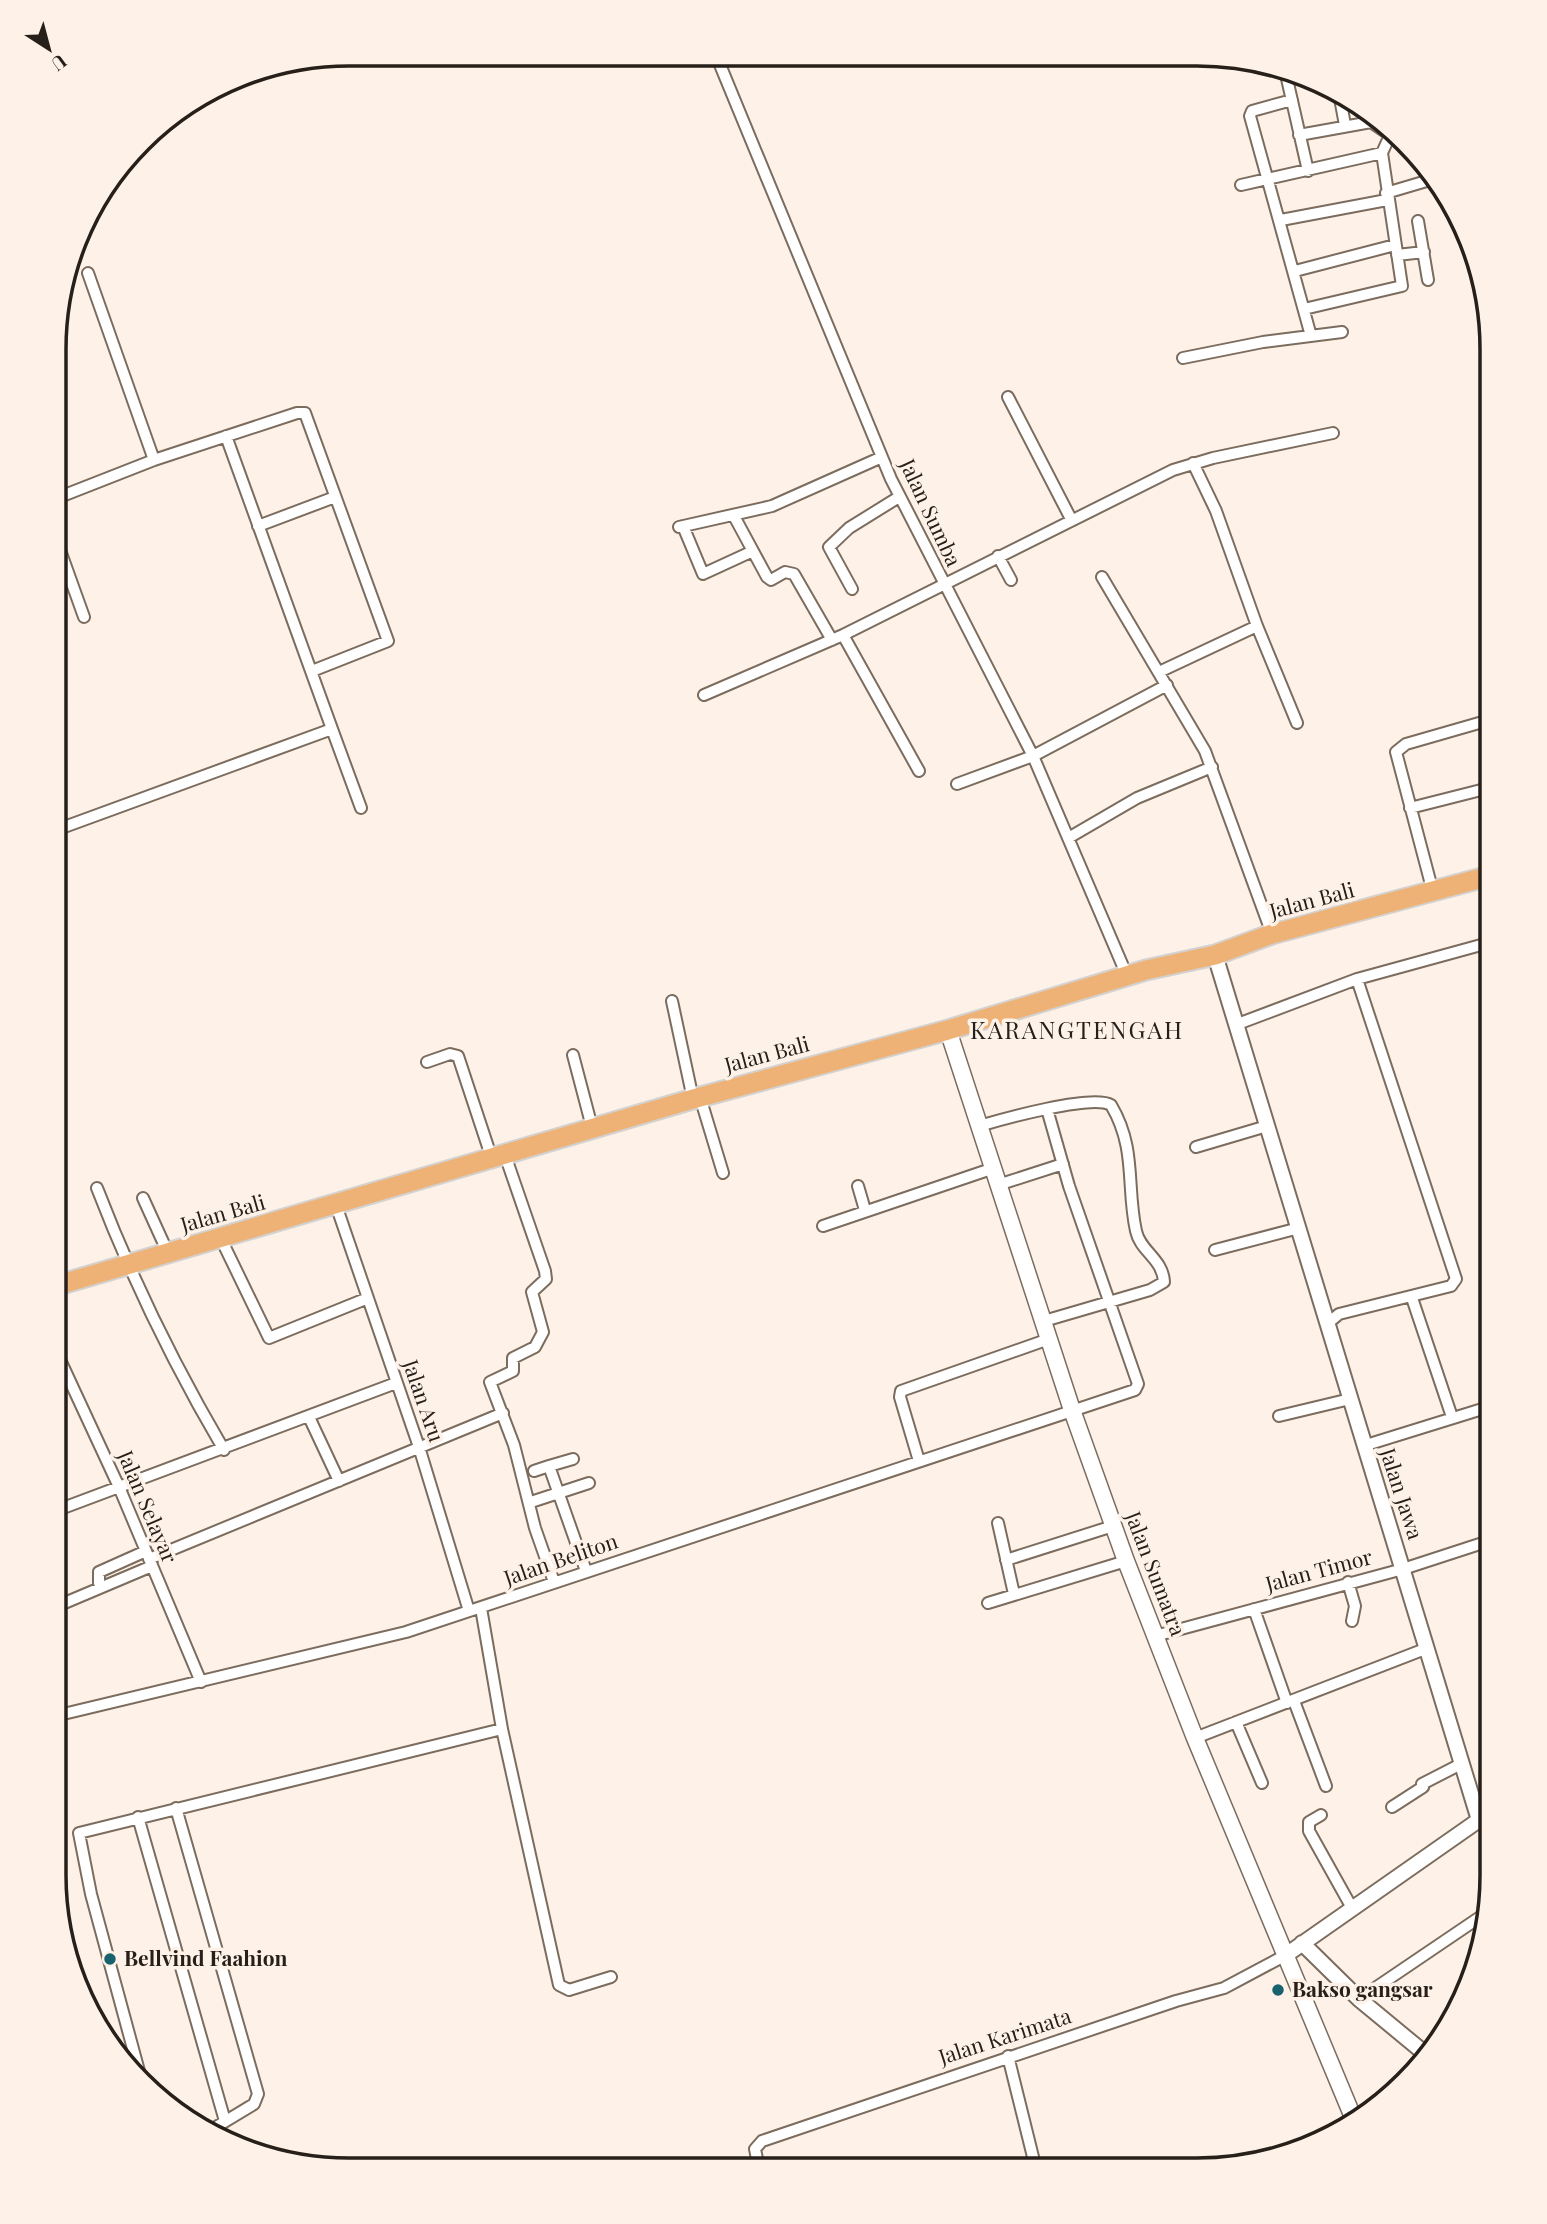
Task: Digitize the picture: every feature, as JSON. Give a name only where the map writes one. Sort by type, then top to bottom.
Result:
[{"type":"highway","name":"Jalan Bali","points":[[66,1283],[696,1098],[948,1030],[1138,974],[1215,955],[1272,934],[1480,879]]},
{"type":"main road","name":"Jalan Sumatra","points":[[948,1030],[1072,1410],[1113,1526],[1195,1738],[1351,2112]]},
{"type":"street","name":"Jalan Sumba","points":[[721,66],[899,497],[1033,756],[1138,974]]},
{"type":"street","points":[[1288,82],[1308,171]]},
{"type":"street","points":[[1292,100],[1250,114],[1311,336]]},
{"type":"street","points":[[1341,105],[1345,125]]},
{"type":"street","points":[[1299,135],[1367,123]]},
{"type":"street","points":[[1304,309],[1401,288],[1382,153],[1387,140]]},
{"type":"street","points":[[1241,185],[1382,153]]},
{"type":"street","points":[[1281,220],[1387,196],[1425,182]]},
{"type":"street","points":[[1418,221],[1428,280]]},
{"type":"street","points":[[1295,271],[1396,250],[1424,252]]},
{"type":"street","points":[[88,273],[153,460]]},
{"type":"street","points":[[1183,358],[1342,332]]},
{"type":"street","points":[[1008,397],[1071,519]]},
{"type":"street","points":[[66,494],[153,460],[303,412],[309,418],[388,641],[312,671]]},
{"type":"street","points":[[704,695],[837,638],[1071,519],[1194,463],[1333,433]]},
{"type":"street","points":[[226,436],[361,808]]},
{"type":"street","points":[[753,551],[703,574],[681,526],[772,506],[882,457]]},
{"type":"street","points":[[1194,463],[1216,511],[1257,626],[1297,723]]},
{"type":"street","points":[[258,526],[335,497]]},
{"type":"street","points":[[852,589],[829,547],[849,528],[899,497]]},
{"type":"street","points":[[734,516],[771,580],[785,572],[794,574],[919,771]]},
{"type":"street","points":[[999,556],[1011,580]]},
{"type":"street","points":[[66,565],[84,617]]},
{"type":"street","points":[[1101,577],[1167,685],[1212,767],[1272,934]]},
{"type":"street","points":[[1159,672],[1257,626]]},
{"type":"street","points":[[957,784],[1033,756],[1167,685]]},
{"type":"street","points":[[1433,892],[1397,759],[1399,747],[1480,723]]},
{"type":"street","points":[[66,826],[332,729]]},
{"type":"street","points":[[1070,837],[1137,798],[1212,767]]},
{"type":"street","points":[[1410,808],[1480,790]]},
{"type":"street","points":[[1235,1025],[1357,979],[1480,946]]},
{"type":"street","name":"Jalan Jawa","points":[[1215,955],[1479,1820]]},
{"type":"street","points":[[1327,1324],[1339,1314],[1453,1286],[1456,1279],[1357,979]]},
{"type":"street","points":[[673,1001],[696,1098],[723,1173]]},
{"type":"street","points":[[427,1062],[450,1054],[458,1056],[546,1279],[531,1292],[543,1332],[534,1347],[513,1358],[513,1371],[489,1382],[503,1413],[554,1582]]},
{"type":"street","points":[[573,1055],[593,1130]]},
{"type":"street","points":[[979,1126],[1046,1110],[1107,1102],[1121,1126],[1130,1153],[1136,1233],[1161,1267],[1164,1282],[1160,1286],[1111,1303],[1044,1321]]},
{"type":"street","points":[[1046,1110],[1111,1303]]},
{"type":"street","points":[[1196,1147],[1267,1126]]},
{"type":"street","points":[[1000,1184],[1063,1164]]},
{"type":"street","points":[[823,1226],[994,1168]]},
{"type":"street","points":[[858,1186],[865,1210]]},
{"type":"street","points":[[97,1188],[126,1265],[193,1398],[224,1450]]},
{"type":"street","points":[[143,1198],[168,1253]]},
{"type":"street","name":"Jalan Aru","points":[[336,1205],[419,1447],[469,1611]]},
{"type":"street","points":[[96,1220],[107,1214]]},
{"type":"street","points":[[1214,1250],[1299,1228]]},
{"type":"street","points":[[221,1239],[270,1338],[368,1298]]},
{"type":"street","points":[[1412,1298],[1452,1417]]},
{"type":"street","name":"Jalan Beliton","points":[[66,1713],[406,1633],[1138,1386],[1111,1303]]},
{"type":"street","points":[[919,1461],[900,1397],[901,1391],[1049,1339]]},
{"type":"street","name":"Jalan Selayar","points":[[66,1373],[119,1487],[201,1682]]},
{"type":"street","points":[[66,1507],[224,1450],[396,1383]]},
{"type":"street","points":[[1279,1416],[1350,1399]]},
{"type":"street","points":[[1363,1446],[1480,1409]]},
{"type":"street","points":[[66,1601],[149,1559],[503,1413]]},
{"type":"street","points":[[309,1417],[339,1481]]},
{"type":"street","points":[[534,1471],[573,1459]]},
{"type":"street","points":[[549,1466],[586,1571]]},
{"type":"street","points":[[534,1501],[589,1483]]},
{"type":"street","points":[[998,1523],[1014,1594]]},
{"type":"street","points":[[1006,1560],[1113,1526]]},
{"type":"street","name":"Jalan Timor","points":[[1156,1636],[1403,1569],[1480,1544]]},
{"type":"street","points":[[99,1583],[99,1572],[149,1559]]},
{"type":"street","points":[[988,1603],[1126,1560]]},
{"type":"street","points":[[1348,1582],[1355,1606],[1352,1621]]},
{"type":"street","points":[[481,1608],[502,1729],[559,1985],[569,1990],[611,1977]]},
{"type":"street","points":[[1254,1609],[1326,1786]]},
{"type":"street","points":[[1195,1738],[1425,1649]]},
{"type":"street","points":[[1236,1722],[1262,1783]]},
{"type":"street","points":[[136,2060],[78,1836],[82,1830],[502,1729]]},
{"type":"street","points":[[1392,1807],[1423,1787],[1422,1784],[1461,1764]]},
{"type":"street","points":[[176,1808],[257,2089],[258,2100],[254,2104],[218,2125]]},
{"type":"street","points":[[1321,1815],[1309,1822],[1308,1827],[1352,1908]]},
{"type":"street","points":[[138,1817],[225,2121]]},
{"type":"street","points":[[1286,1955],[1479,1820]]},
{"type":"street","points":[[1359,1999],[1477,1919]]},
{"type":"street","points":[[1302,1943],[1359,1999],[1420,2049]]},
{"type":"street","name":"Jalan Karimata","points":[[757,2157],[755,2149],[762,2141],[1008,2056],[1224,1988],[1286,1955]]},
{"type":"street","points":[[1008,2056],[1033,2157]]},
{"type":"place","name":"Bellvind Faahion","points":[[110,1959]]},
{"type":"place","name":"Bakso gangsar","points":[[1278,1990]]},
{"type":"district","name":"KARANGTENGAH","points":[[1077,1031]]}]
